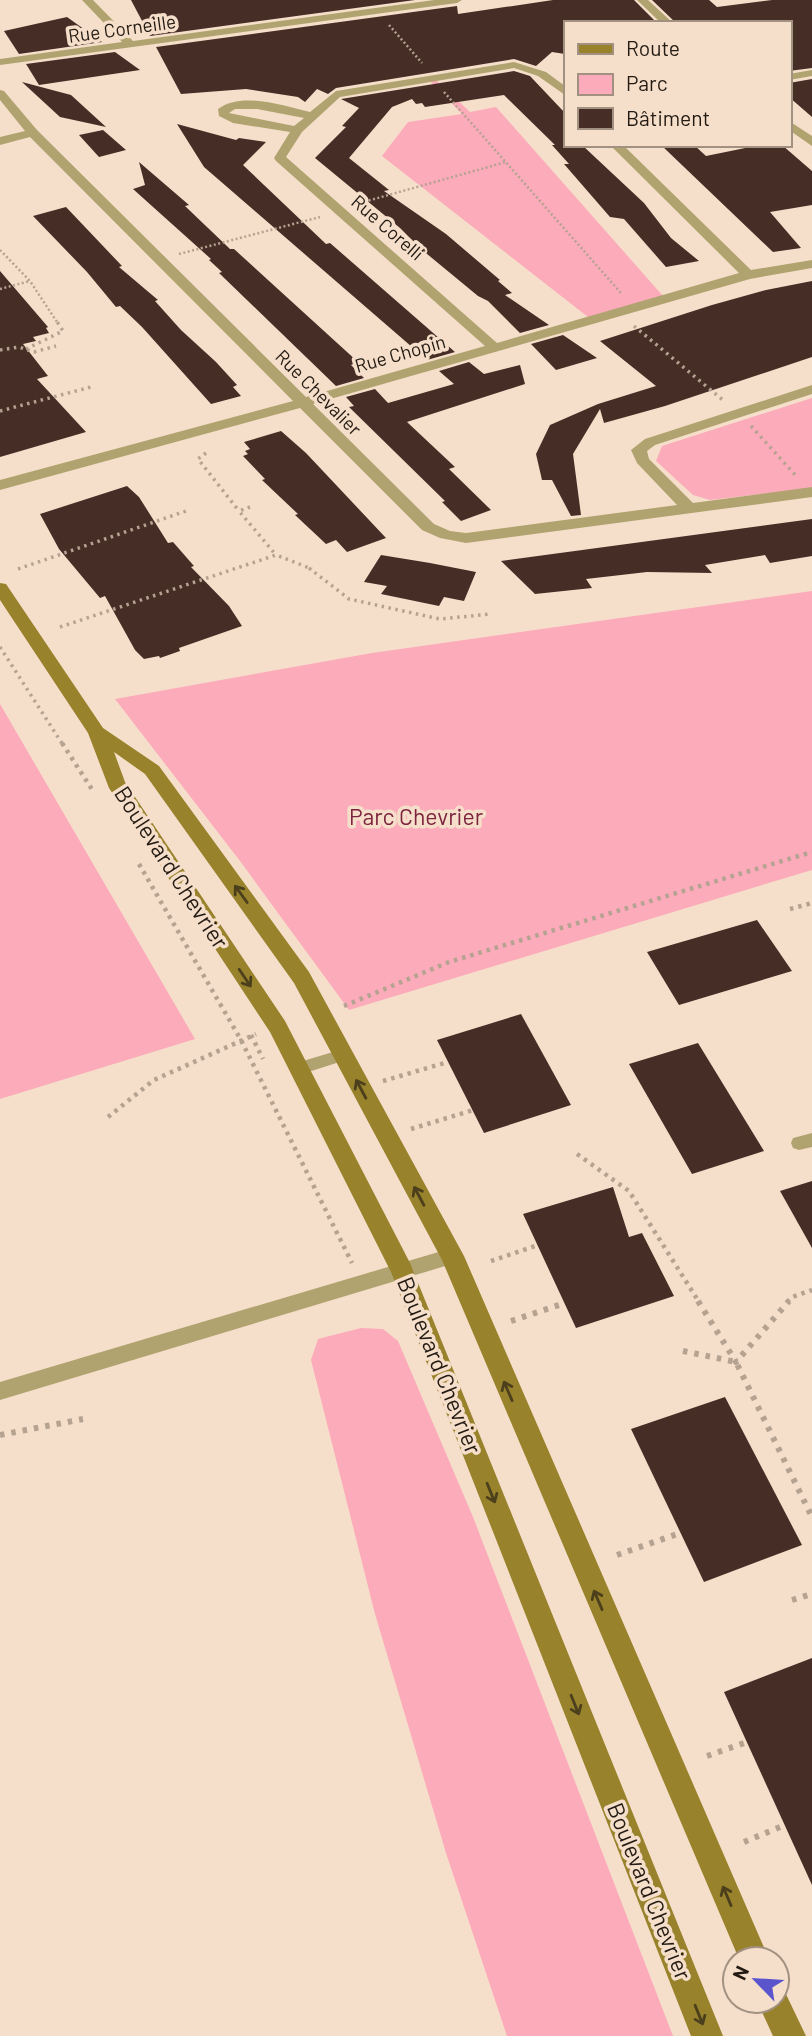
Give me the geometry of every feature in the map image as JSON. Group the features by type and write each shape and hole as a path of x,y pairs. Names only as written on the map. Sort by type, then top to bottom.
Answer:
{"street":[{"path":"87,0 130,44"},
{"name":"Rue Corneille","path":"13,61 457,0"},
{"path":"642,0 666,21"},
{"name":"Rue Chevalier","path":"13,61 1,79 33,133 162,258 300,401 428,527 466,538 812,492"},
{"name":"Rue Corelli","path":"494,347 280,158 297,130 336,94 514,65 535,69 554,80 564,91"},
{"path":"791,77 812,73"},
{"path":"297,130 233,119 223,114 224,109 236,104 248,104 313,116"},
{"path":"791,126 812,142"},
{"path":"0,141 33,133"},
{"path":"618,147 748,275"},
{"name":"Rue Chopin","path":"0,485 208,429 748,275 812,264"},
{"path":"690,509 642,460 639,450 650,442 812,389"},
{"name":"Boulevard Chevrier","path":"0,588 97,732 116,783 278,1027 402,1270 707,2036"},
{"name":"Boulevard Chevrier","path":"97,732 152,771 302,978 452,1256 748,1945"},
{"path":"780,2015 790,2036"}],"lane":[{"path":"299,1069 343,1055"},
{"path":"0,1391 452,1256"}],"path":[{"path":"377,11 435,77 431,79 507,161 622,295 638,306"},
{"path":"162,258 507,161"},
{"path":"0,250 30,281 63,331 26,349"},
{"path":"0,289 30,281"},
{"path":"617,312 739,413 812,492"},
{"path":"0,350 19,347 34,352 56,346"},
{"path":"0,411 91,387"},
{"path":"206,453 198,459 276,555 310,568 349,598 440,619 491,614"},
{"path":"239,511 250,507"},
{"path":"18,569 189,510"},
{"path":"60,627 276,555"},
{"path":"0,647 94,794"},
{"path":"338,1009 449,962 812,852"},
{"path":"138,862 241,1040 362,1283"},
{"path":"790,909 812,903"},
{"path":"251,1035 263,1059"},
{"path":"108,1117 154,1080 241,1040"},
{"path":"383,1082 448,1062"},
{"path":"411,1129 472,1110"},
{"path":"577,1154 629,1191 736,1362 812,1517"},
{"path":"491,1261 538,1245"},
{"path":"736,1362 792,1297 812,1290"},
{"path":"511,1321 565,1303"},
{"path":"682,1351 736,1362"},
{"path":"0,1435 83,1419"},
{"path":"617,1555 680,1533"},
{"path":"792,1600 812,1594"},
{"path":"707,1756 747,1742"},
{"path":"744,1842 785,1825"}],"green space":[{"path":"435,79 470,112 496,107 663,296 588,317 382,156 408,122 462,114 429,80"},
{"path":"812,398 812,488 710,500 693,495 656,461 662,446"},
{"name":"Parc Chevrier","path":"812,591 812,870 349,1010 240,861 115,699 372,653"},
{"path":"0,704 195,1039 0,1099"},
{"path":"361,1328 383,1329 398,1341 473,1517 673,2036 507,2036 446,1853 375,1614 311,1360 318,1339"}],"building":[{"path":"131,0 415,0 150,36"},
{"path":"553,0 634,0 655,21 564,21 564,54 552,52 536,66 514,59 336,88 328,94 317,89 305,102 298,97 246,89 181,94 156,47 457,6 458,14"},
{"path":"652,0 709,0 717,7 772,0 812,0 812,68 791,71 791,21 674,21"},
{"path":"67,17 102,42 19,54 4,31"},
{"path":"115,52 140,70 39,85 26,64"},
{"path":"514,71 530,76 564,112 564,147 584,147 644,203 671,238 699,261 666,267 624,219 610,217 564,164 569,164 552,145 555,145 504,95 425,107 422,103 416,104 412,99 392,107 349,158 389,190 384,191 446,234 500,280 498,281 512,293 505,295 549,325 520,333 488,301 478,296 421,249 400,228 315,158 346,127 342,126 359,108 341,99"},
{"path":"812,79 812,117 791,99 791,83"},
{"path":"22,82 71,95 106,127 60,117"},
{"path":"177,124 236,140 239,138 266,142 243,165 326,244 330,243 455,352 427,360 204,167"},
{"path":"103,130 126,150 99,157 79,135"},
{"path":"663,147 696,147 706,156 750,147 784,147 812,171 812,205 770,212 801,248 773,252"},
{"path":"139,162 189,205 185,206 230,249 234,249 358,362 351,365 364,378 336,386 219,273 222,272 209,260 211,259 133,189 145,185"},
{"path":"66,207 122,266 119,267 158,300 155,301 181,330 216,362 237,385 233,387 241,396 211,404 142,327 120,306 116,307 87,272 33,216"},
{"path":"0,271 48,327 46,328 49,333 33,337 36,341 23,344 48,376 37,379 86,432 0,457"},
{"path":"812,281 812,357 665,406 604,423 600,409 573,454 581,515 571,516 552,480 542,480 536,454 550,425 598,404 656,386 600,341 712,305"},
{"path":"563,335 597,358 556,370 531,344"},
{"path":"469,362 484,374 520,365 525,384 407,422 455,467 449,469 491,510 461,521 442,502 445,501 349,407 354,406 346,397 375,389 388,403 454,384 439,371"},
{"path":"281,431 306,453 386,538 347,552 336,540 326,544 295,515 298,514 262,480 265,479 243,456 248,454 245,451 250,449 244,442"},
{"path":"127,486 139,497 168,543 173,542 194,566 191,567 229,606 242,626 179,648 180,651 160,658 144,659 135,650 105,596 100,598 59,549 40,514"},
{"path":"812,519 812,556 770,563 765,555 705,565 712,573 647,572 586,579 592,588 535,594 501,561"},
{"path":"381,555 476,572 464,601 444,597 439,606 381,594 387,586 364,582"},
{"path":"757,920 792,971 679,1005 647,952"},
{"path":"521,1014 571,1105 484,1133 437,1040"},
{"path":"698,1043 764,1151 692,1174 629,1064"},
{"path":"812,1181 812,1248 780,1191"},
{"path":"613,1187 629,1237 642,1233 674,1296 576,1328 523,1214"},
{"path":"725,1397 802,1545 704,1582 631,1429"},
{"path":"812,1658 812,1885 724,1692"}]}
